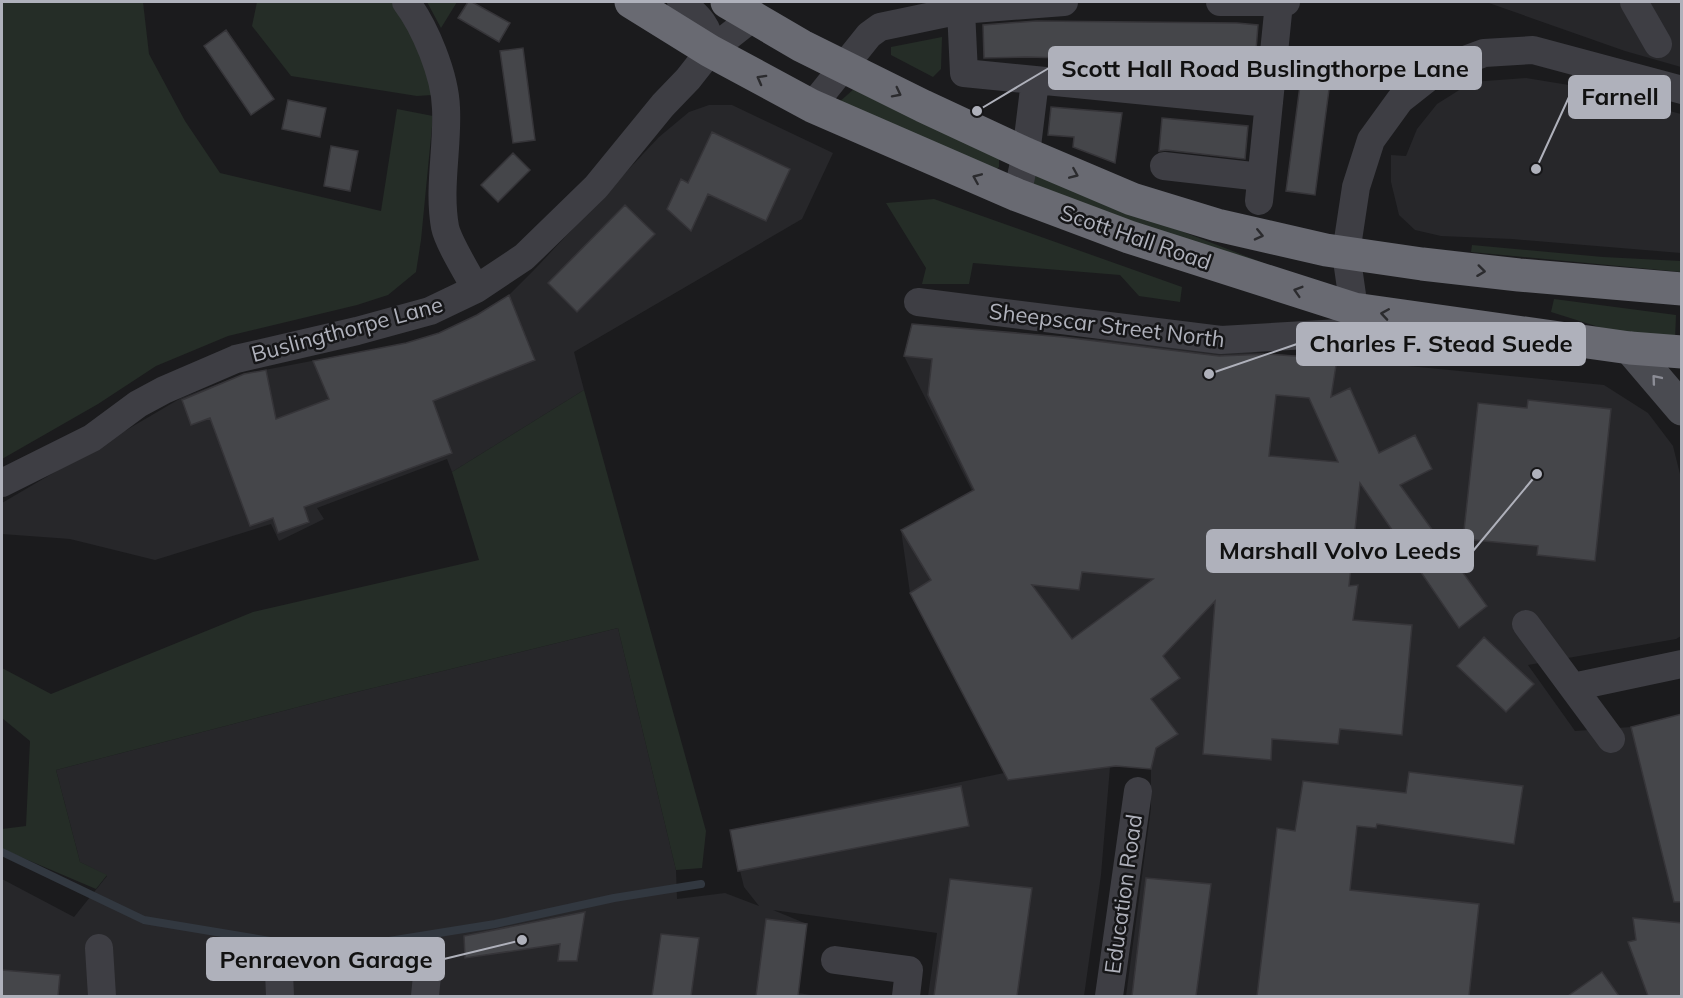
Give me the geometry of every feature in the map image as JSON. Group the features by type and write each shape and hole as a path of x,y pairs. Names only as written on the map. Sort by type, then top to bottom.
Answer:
{"highway":[{"name":"Scott Hall Road","path":"631,2 710,51 812,106 1017,195 1130,237 1354,309 1630,348 1682,352"},
{"name":"Scott Hall Road","path":"739,10 845,67 1026,154 1132,199 1217,225 1346,253 1519,275 1682,289"}],"street":[{"path":"406,2 418,17 438,69 446,105 443,189 446,229 476,289"},
{"path":"681,2 705,25 709,34 710,51"},
{"path":"812,106 869,35 880,27 961,10 1064,2"},
{"path":"1164,166 1260,189 1282,2 1220,2"},
{"path":"1634,2 1658,44"},
{"name":"Buslingthorpe Lane","path":"2,483 93,438 138,404 164,390 236,359 357,331 430,311 476,289 524,257 596,187 663,105 688,79 739,10"},
{"path":"961,10 964,74 1269,103"},
{"path":"1354,309 1346,253 1356,187 1371,140 1400,100 1438,70 1484,53 1533,50 1682,90"},
{"path":"1017,195 1026,154 1035,81"},
{"name":"Sheepscar Street North","path":"918,302 1221,340 1340,333 1354,309"},
{"path":"1630,348 1682,409"},
{"path":"1526,624 1611,738"},
{"path":"1573,687 1682,664"},
{"name":"Education Road","path":"1108,996 1124,874 1138,791"},
{"path":"99,948 102,996"},
{"path":"835,960 907,983"},
{"path":"425,996 428,965"}],"shaded area":[{"path":"2,2 143,2 149,54 185,121 220,173 381,211 397,109 433,116 416,272 388,295 357,305 228,336 156,366 98,404 2,459"},
{"path":"257,2 395,2 418,43 432,95 417,96 291,76 252,26"},
{"path":"427,2 457,2 441,28"},
{"path":"1486,2 1681,2 1681,67 1625,51"},
{"path":"942,37 941,69 933,77 891,55 891,47"},
{"path":"1526,78 1575,86 1681,114 1681,253 1512,239 1441,236 1415,230 1399,215 1391,182 1391,155 1406,156 1417,129 1437,104 1472,82"},
{"path":"855,88 999,158 999,167 995,170 837,104"},
{"path":"709,105 732,105 833,153 802,219 574,352 584,390 452,472 447,459 317,508 324,519 279,541 271,524 155,560 70,539 2,534 2,503 181,398 244,374 406,343 439,333 477,315 509,295 659,137 689,112"},
{"path":"1034,175 1287,272 1043,192 1030,185"},
{"path":"934,199 1182,287 1180,302 1139,296 1120,275 973,263 969,284 922,284 926,268 886,203"},
{"path":"1472,245 1603,257 1681,261 1681,272 1471,252"},
{"path":"1554,299 1676,315 1675,340 1618,333 1551,312"},
{"path":"912,324 1337,359 1604,385 1648,413 1673,446 1681,478 1681,636 1676,639 1528,665 1575,731 1631,727 1681,714 1681,996 1126,996 1151,808 1151,769 1116,766 1110,767 1101,875 1084,996 928,996 937,933 773,910 807,924 798,993 817,996 2,996 2,879 74,917 107,876 80,862 56,770 340,696 618,628 676,870 677,899 725,893 759,906 744,887 730,830 1004,773 910,593 901,530 972,491 904,356"},
{"path":"584,390 706,831 702,868 676,870 618,628 340,696 56,770 80,862 107,875 96,889 2,849 2,829 26,826 30,741 2,718 2,668 51,694 253,612 479,560 452,472"}],"building":[{"path":"468,2 510,23 499,42 458,18"},
{"path":"1036,21 1258,25 1255,63 984,58 983,25"},
{"path":"226,30 274,99 251,115 204,46"},
{"path":"523,48 535,140 513,143 500,51"},
{"path":"1303,63 1332,67 1315,195 1286,191"},
{"path":"288,100 326,108 320,137 282,129"},
{"path":"1051,107 1122,113 1115,163 1073,147 1074,137 1048,135"},
{"path":"1162,118 1248,126 1245,159 1159,151"},
{"path":"712,132 790,169 766,221 708,194 691,231 667,209 681,179 688,183"},
{"path":"331,146 358,151 350,191 324,186"},
{"path":"513,153 530,170 498,202 481,185"},
{"path":"625,205 655,234 577,312 548,283"},
{"path":"509,295 535,360 433,401 452,453 304,507 309,522 278,533 273,518 250,526 210,418 191,425 182,400 244,374 266,370 276,419 329,399 313,361 406,343 439,333 477,315"},
{"path":"912,324 1063,337 1219,356 1268,354 1337,359 1331,397 1350,388 1379,453 1415,435 1432,469 1400,485 1487,606 1459,628 1360,483 1349,586 1358,585 1353,620 1412,625 1402,735 1340,729 1338,744 1272,739 1271,760 1203,754 1215,601 1163,656 1180,678 1151,699 1178,734 1156,748 1151,769 1116,766 1008,780 910,593 931,580 901,530 974,490 928,395 932,359 904,356","holes":["1276,395 1309,398 1338,462 1269,456","1082,572 1153,579 1072,639 1032,585 1079,590"]},
{"path":"1528,400 1611,409 1595,561 1537,555 1538,546 1463,539 1478,403 1527,408"},
{"path":"1484,637 1534,684 1506,712 1457,666"},
{"path":"1682,714 1682,902 1674,902 1631,727"},
{"path":"1409,772 1523,786 1514,844 1377,824 1376,828 1357,826 1350,890 1479,904 1469,996 1257,996 1277,828 1295,831 1303,781 1406,793"},
{"path":"961,786 969,826 738,871 730,830"},
{"path":"1146,878 1211,884 1196,996 1132,996"},
{"path":"950,879 1032,888 1017,996 934,996"},
{"path":"585,912 577,961 558,961 560,944 465,958 464,936"},
{"path":"1633,918 1682,923 1682,996 1648,996 1628,942 1636,940"},
{"path":"766,919 807,924 798,996 756,996"},
{"path":"661,934 699,938 691,996 652,996"},
{"path":"2,970 60,975 58,996 2,996"},
{"path":"1602,972 1619,996 1568,996"}],"waterway":[{"path":"2,852 144,920 288,944 389,941 495,924 614,898 701,884"}],"place":[{"name":"Scott Hall Road Buslingthorpe Lane","path":"977,111"},
{"name":"Farnell","path":"1536,169"},
{"name":"Charles F. Stead Suede","path":"1209,374"},
{"name":"Marshall Volvo Leeds","path":"1537,474"},
{"name":"Penraevon Garage","path":"522,940"}]}
